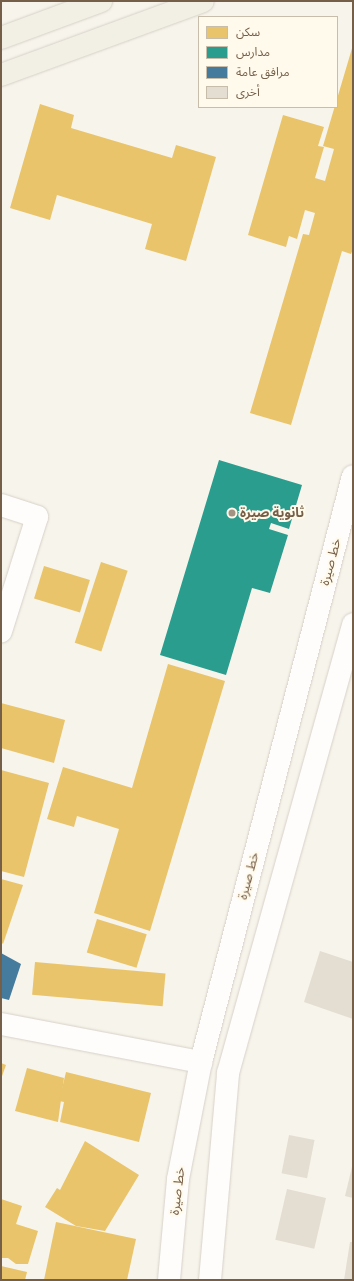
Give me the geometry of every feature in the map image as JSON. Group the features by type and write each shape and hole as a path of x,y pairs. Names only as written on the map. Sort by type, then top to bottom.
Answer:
{"main road":[{"path":"1,38 101,1"},
{"path":"1,75 203,1"}],"street":[{"name":"خط صيرة","path":"169,1280 178,1179 201,1062 353,476"},
{"path":"1,504 37,517 1,631"},
{"path":"210,1280 228,1073 353,624"},
{"path":"1,1024 201,1062 228,1073"}],"building: سكن":[{"path":"353,45 353,249 351,254 342,251 291,425 250,413 303,234 309,235 315,213 305,210 297,239 289,236 286,247 248,235 283,115 324,127 318,146 324,147 315,178 325,181 334,149 323,146 334,108 338,108 338,96"},
{"path":"40,104 74,115 71,128 172,158 176,145 216,157 186,261 145,249 152,224 57,195 50,220 10,208"},
{"path":"101,562 128,571 101,651 75,643"},
{"path":"44,566 90,580 80,613 34,599"},
{"path":"168,664 225,681 150,931 94,913 119,829 77,816 74,827 47,819 63,767 132,788"},
{"path":"1,703 65,720 54,763 1,748"},
{"path":"1,770 49,783 24,877 1,871"},
{"path":"1,879 23,885 3,944 1,942"},
{"path":"97,919 147,934 136,968 87,952"},
{"path":"35,962 166,973 163,1006 32,995"},
{"path":"1,1063 6,1065 1,1079"},
{"path":"27,1068 64,1078 58,1122 15,1111"},
{"path":"66,1072 151,1093 139,1142 60,1122 64,1102 59,1101"},
{"path":"85,1141 139,1175 105,1231 76,1226 45,1207 57,1188 60,1190"},
{"path":"1,1199 22,1206 16,1224 38,1231 28,1264 16,1264 8,1258 1,1258"},
{"path":"56,1222 136,1239 127,1280 44,1280"},
{"path":"1,1266 27,1272 25,1280 1,1280"}],"building: مدارس":[{"path":"219,460 302,485 289,529 271,523 269,529 288,535 270,593 252,588 226,675 160,655"}],"building: مرافق عامة":[{"path":"1,953 21,964 9,1000 1,998"}],"building: أخرى":[{"path":"320,951 353,962 353,1019 304,1002"},
{"path":"289,1135 315,1140 307,1178 282,1173"},
{"path":"353,1167 353,1198 345,1196"},
{"path":"287,1189 326,1198 314,1249 275,1240"},
{"path":"350,1242 353,1242 353,1280 344,1280"}],"place":[{"name":"ثانوية صيرة","path":"232,513"}]}
